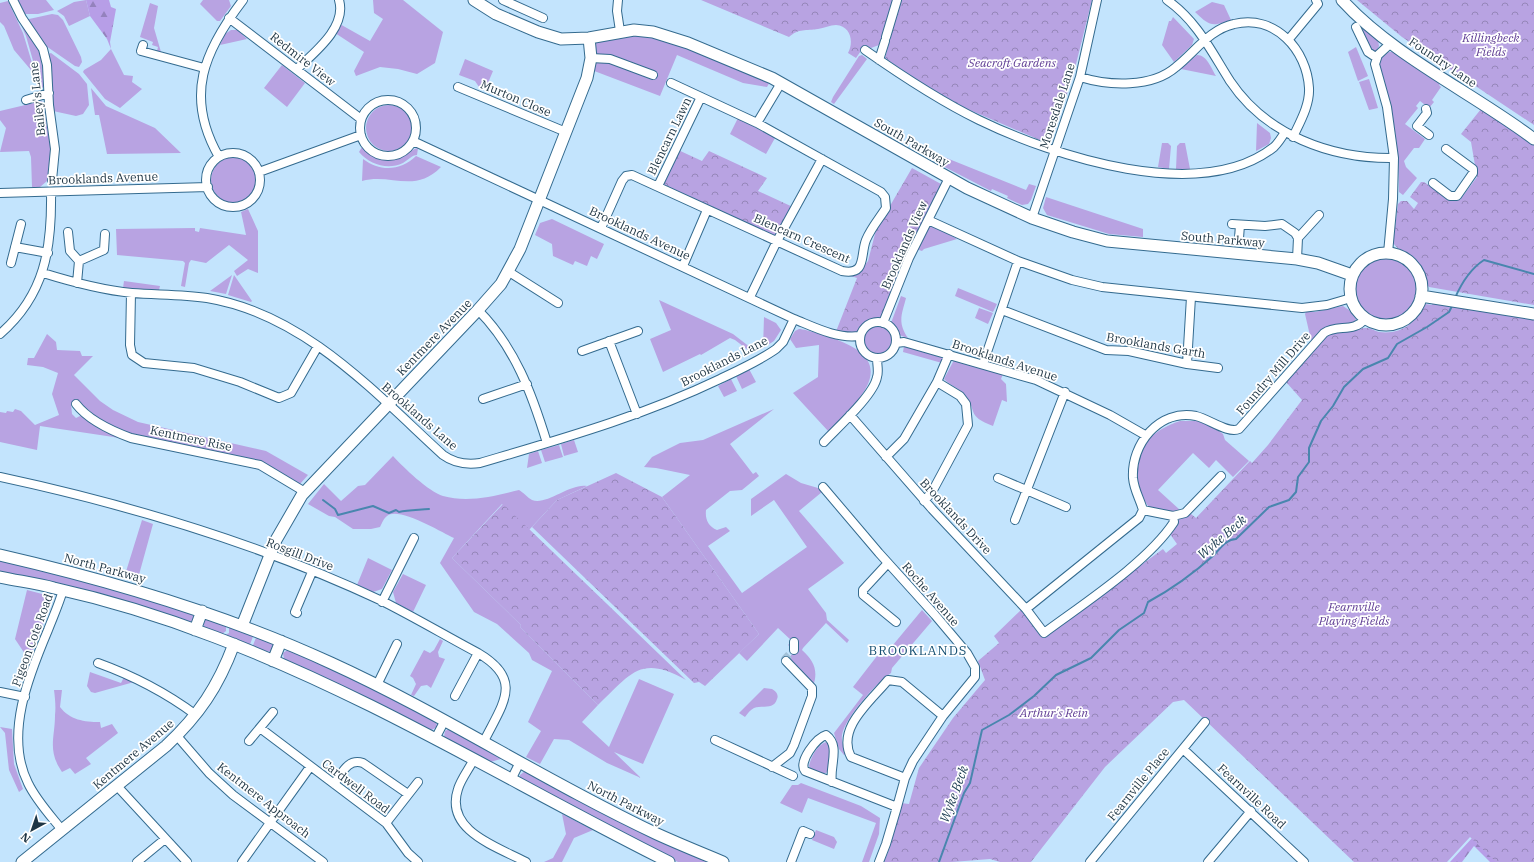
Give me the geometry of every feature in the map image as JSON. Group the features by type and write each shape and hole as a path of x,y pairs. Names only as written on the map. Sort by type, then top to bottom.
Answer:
{"street":[{"name":"Bailey's Lane","path":"13,0 22,18 43,49 47,65 49,105 55,149 52,180"},
{"path":"219,157 208,136 203,113 201,90 204,68 213,46 243,0"},
{"path":"297,69 338,23 340,6 339,0"},
{"name":"South Parkway","path":"474,0 496,14 538,32 561,39 589,38 620,31 646,31 681,40 749,67 781,83 949,178 995,202 1032,218 1072,232 1107,241 1297,259 1318,263 1352,275"},
{"path":"503,0 517,3 543,18"},
{"path":"618,0 617,11 620,31"},
{"path":"879,60 897,0"},
{"name":"Moresdale Lane","path":"1032,218 1080,77 1097,0"},
{"path":"1167,0 1188,17 1205,39 1231,82 1244,98 1262,115 1285,132 1293,137 1329,151 1346,155 1374,158 1394,158"},
{"path":"1289,39 1318,4 1316,0"},
{"name":"Foundry Lane","path":"1342,0 1366,24 1391,43 1534,140"},
{"name":"Redmire View","path":"230,18 361,119"},
{"path":"1080,77 1094,82 1122,84 1154,79 1175,68 1205,39 1224,27 1242,22 1256,23 1272,28 1289,39 1305,67 1309,89 1304,113 1293,137"},
{"path":"1356,27 1368,52 1377,58"},
{"name":"Kentmere Avenue","path":"242,626 270,555 284,526 305,492 478,310 508,272 520,249 587,78 592,58 589,38"},
{"path":"1388,253 1393,199 1394,158 1387,107 1375,68 1377,58 1391,43"},
{"path":"143,45 141,51 204,68"},
{"path":"865,50 912,83 952,106 1007,133 1055,150 1113,166 1168,174 1197,174 1235,167 1275,146 1285,132"},
{"path":"592,58 610,60 653,75"},
{"path":"671,83 757,124 822,159 777,241 750,297"},
{"path":"757,124 781,83"},
{"name":"Murton Close","path":"458,87 566,132"},
{"path":"26,100 49,93"},
{"name":"Blencarn Lawn","path":"658,186 701,97"},
{"path":"392,100 404,105 412,113 416,132 413,141 407,149 398,154 389,156 380,155 368,148 361,135 361,119 369,107 377,102 392,100"},
{"path":"1426,109 1427,112 1417,126 1428,135"},
{"path":"259,172 361,135"},
{"name":"Brooklands Avenue","path":"413,141 813,327 848,338 859,336"},
{"path":"1433,183 1450,196 1457,196 1474,173 1473,169 1446,149"},
{"path":"231,153 241,154 254,162 259,172 260,181 258,191 252,200 243,205 232,207 222,204 213,198 208,187 207,172 212,163 219,157 231,153"},
{"name":"Blencarn Crescent","path":"601,228 622,181 626,176 632,175 842,271 850,272 856,270 863,259 866,240 873,225 886,208 885,197 880,192 822,159"},
{"name":"Brooklands View","path":"883,323 909,258 949,178"},
{"name":"Brooklands Avenue","path":"0,193 208,187"},
{"path":"0,334 25,307 43,273 48,253 51,221 50,192"},
{"path":"683,266 707,210"},
{"path":"1298,238 1319,215"},
{"path":"928,220 1018,261 1072,280 1108,288 1302,308 1327,305 1351,298"},
{"path":"11,263 20,224"},
{"path":"1239,238 1236,224 1265,226 1282,224 1295,233 1298,238 1297,259"},
{"path":"68,232 70,250 79,261 77,283"},
{"path":"79,261 104,250 105,234"},
{"path":"15,247 48,253"},
{"path":"1388,253 1400,256 1410,263 1417,272 1421,284 1421,296 1414,311 1402,322 1391,325 1380,325 1365,319 1354,308 1350,286 1352,275 1358,266 1367,259 1379,254 1388,253"},
{"path":"983,364 1018,261"},
{"path":"508,272 558,303"},
{"name":"Brooklands Lane","path":"43,273 103,289 131,293 207,298 235,304 273,318 318,346 356,376 443,455 460,463 480,463 547,443 636,414 702,388 769,354 782,342 794,318"},
{"path":"131,293 130,345 132,355 144,363 194,368 240,382 280,398 291,392 318,346"},
{"path":"1421,296 1534,314"},
{"path":"1187,364 1191,297"},
{"path":"478,310 504,341 527,384 547,443"},
{"name":"Brooklands Garth","path":"1002,310 1106,350 1129,351 1187,364 1218,368"},
{"name":"Foundry Mill Drive","path":"1145,435 1164,421 1179,416 1194,416 1209,420 1232,431 1239,429 1324,333 1332,329 1357,326 1365,319"},
{"path":"874,322 883,323 888,325 894,332 896,342 892,352 888,356 877,359 872,358 863,352 859,342 859,336 868,324 874,322"},
{"path":"582,351 638,331"},
{"path":"609,342 636,414"},
{"name":"Brooklands Avenue","path":"896,342 904,342 949,354 1036,380 1065,392 1145,435"},
{"path":"886,457 904,439 937,382 949,354"},
{"path":"824,442 850,416 867,395 878,378 877,359"},
{"path":"924,501 932,492 968,425 966,404 960,396 937,382"},
{"path":"483,399 527,384"},
{"path":"1015,520 1065,392"},
{"name":"Kentmere Rise","path":"76,404 80,410 107,428 131,438 260,465 305,492"},
{"name":"Brooklands Drive","path":"850,416 924,501 1026,609 1044,633 1139,560 1165,537 1174,519"},
{"path":"1026,609 1139,518 1143,510 1134,485 1133,464 1137,449 1145,435"},
{"path":"1143,510 1174,519 1185,513 1221,476"},
{"name":"Rosgill Drive","path":"0,477 148,514 270,555 382,602 478,652 492,661 501,670 506,680 506,692 503,704 484,741"},
{"path":"998,478 1066,507"},
{"name":"Roche Avenue","path":"823,487 967,653 975,667 975,677 943,716 913,761 905,778 886,844 879,862"},
{"path":"382,602 414,538"},
{"name":"North Parkway","path":"0,555 120,585 202,611 281,641 377,685 658,834 723,862"},
{"path":"888,563 863,590 863,594 896,622"},
{"path":"297,613 295,612 312,572"},
{"path":"0,577 63,590 195,630 234,644 344,692 435,739 598,827 669,862"},
{"name":"Pigeon Cote Road","path":"62,830 32,790 23,772 19,741 25,697 35,663 63,590"},
{"path":"195,630 202,611"},
{"path":"273,661 281,641"},
{"name":"Kentmere Avenue","path":"22,862 177,736 212,694 224,671 234,644"},
{"path":"377,685 397,644"},
{"path":"453,697 478,652"},
{"path":"772,767 790,753 812,696 812,688 786,661"},
{"path":"98,663 119,670 161,690 196,715"},
{"path":"905,778 851,757 847,750 846,740 850,727 888,680 902,682 943,716"},
{"path":"0,692 25,697"},
{"path":"249,741 273,712"},
{"path":"435,739 445,720"},
{"name":"Fearnville Place","path":"1090,862 1205,722"},
{"name":"Cardwell Road","path":"260,728 386,823 408,853 418,862"},
{"path":"832,782 831,775 834,749 833,743 826,735 820,738 806,756 802,768 805,771 832,782 897,807"},
{"name":"Kentmere Approach","path":"177,736 209,773 233,795 323,862"},
{"path":"715,740 792,776"},
{"name":"Fearnville Road","path":"1183,749 1304,862"},
{"path":"474,760 458,789 456,813 463,826 474,834 526,862"},
{"path":"334,784 348,766 352,762 357,761 363,763 408,794"},
{"path":"511,780 520,762"},
{"path":"242,862 310,767"},
{"path":"386,823 418,781"},
{"path":"117,786 187,862"},
{"path":"1208,862 1251,811"},
{"path":"791,862 803,831 810,834"},
{"path":"137,862 165,838"}],"green space":[{"path":"17,0 46,0 54,10 38,14 25,14"},
{"path":"86,0 90,16 69,26 64,16 57,11 74,2"},
{"path":"86,0 109,0 111,7 116,9 110,42 111,49 107,39 90,16"},
{"path":"203,0 229,0 231,6 220,21 217,21 200,4"},
{"path":"373,0 403,0 443,32 435,63 417,74 398,69 380,67 356,76 354,71 364,52 332,31 338,23 370,41 383,19 374,13"},
{"path":"701,0 893,0 879,45 871,48 865,45 856,58 848,53 851,44 850,35 845,28 841,26 834,25 818,29 799,31 789,37"},
{"name":"Seacroft Gardens","path":"901,0 1092,0 1073,76 1052,138 1048,141 1042,141 965,108 923,84 885,58"},
{"name":"Killingbeck Fields","path":"1357,0 1534,0 1534,125 1402,37"},
{"path":"8,1 23,33 36,76 14,50 4,26 0,22 0,3"},
{"path":"1212,2 1224,5 1231,20 1219,24 1211,24 1195,12"},
{"path":"150,3 158,6 154,28 161,52 157,51 158,47 152,45 153,42 140,37"},
{"path":"12,5 40,53 45,85 41,89 26,36"},
{"path":"52,14 58,15 63,20 81,57 82,62 79,67 75,66 46,46 28,21 29,19"},
{"path":"1173,17 1194,39 1192,45 1174,62 1162,45 1169,21 1171,21"},
{"path":"1360,25 1378,40 1379,46 1376,52 1372,51"},
{"path":"231,30 238,30 247,39 220,45 225,34"},
{"path":"634,30 772,78 767,87 743,83 677,55 660,96 589,69 589,38"},
{"path":"1356,47 1368,76 1358,81 1348,52"},
{"path":"111,49 124,75 133,76 132,82 142,89 120,108 105,99 83,72 101,60"},
{"path":"1389,52 1397,52 1441,82 1439,85 1441,87 1432,100 1434,102 1429,108 1420,101 1416,106 1418,108 1405,124 1425,139 1419,148 1414,148 1404,161 1406,167 1417,178 1403,195 1399,192 1398,153 1395,128 1386,90 1379,69 1382,57"},
{"path":"51,53 79,74 87,84 89,105 83,114 76,116 53,111 52,83 48,54"},
{"path":"862,55 867,59 834,104 831,102 833,97 859,56"},
{"path":"1197,55 1206,60 1216,76 1181,69"},
{"path":"465,59 493,71 485,90 479,87 475,81 459,75"},
{"path":"282,65 305,83 287,107 264,88"},
{"path":"1369,79 1378,108 1369,110 1359,82"},
{"path":"91,88 106,106 155,128 181,153 107,154 99,115 95,115"},
{"path":"42,101 51,148 47,181 40,187 32,187 31,157 29,151 0,152 6,128 0,120 0,111"},
{"path":"385,105 393,105 402,109 408,115 412,128 408,141 402,147 393,151 385,151 376,147 370,141 366,132 366,124 370,115 376,109"},
{"path":"1481,109 1534,145 1534,305 1429,287 1425,282 1421,270 1417,264 1393,243 1398,204 1401,201 1407,201 1414,209 1418,203 1410,197 1421,182 1424,182 1449,200 1460,200 1477,177 1471,142 1461,134"},
{"path":"738,118 775,138 766,154 730,134"},
{"path":"1257,123 1270,133 1271,138 1269,144 1256,151"},
{"path":"1162,143 1168,143 1171,146 1169,169 1158,167"},
{"path":"1180,143 1185,143 1190,169 1176,169 1177,146"},
{"path":"362,147 376,157 387,160 392,160 405,155 418,148 417,155 403,163 385,166 374,163 363,156 359,152"},
{"path":"676,149 702,161 709,151 767,178 758,191 795,208 777,241 658,186"},
{"path":"939,155 1026,190 1029,184 1036,186 1031,200 1028,204 1022,205 1007,198 1008,196 992,189 991,191 935,162"},
{"path":"416,156 441,167 431,175 412,181 373,179 362,181 363,159 376,166 390,168 404,165"},
{"path":"230,157 238,157 247,161 253,167 257,180 253,193 247,199 238,203 230,203 221,199 215,193 211,184 211,176 215,167 221,161"},
{"path":"912,168 941,184 942,191 880,322 868,325 860,334 835,334 857,278 848,275 861,270 868,261 876,230"},
{"path":"1046,197 1143,229 1143,237 1109,234 1047,215 1043,208"},
{"path":"248,209 258,231 258,273 248,269 237,276 234,271 248,260 229,245 206,263 191,260 189,263 185,287 181,286 185,263 183,261 117,255 116,229 195,228 195,231 199,232 200,228 246,235 241,212"},
{"path":"552,219 604,244 597,259 591,256 587,266 575,261 573,265 553,256 552,244 535,235 540,223"},
{"path":"930,227 936,227 957,239 924,249 922,251 916,249 927,229"},
{"path":"1380,259 1392,259 1408,268 1415,278 1417,290 1415,302 1408,312 1392,321 1380,321 1369,316 1360,307 1355,296 1355,284 1360,273 1369,264"},
{"path":"232,275 226,294 210,291"},
{"path":"234,275 252,301 251,302 228,295"},
{"path":"124,281 160,286 159,290 123,288"},
{"path":"958,288 997,304 993,312 955,296"},
{"path":"901,296 906,298 901,323 908,338 899,335 891,323"},
{"path":"659,300 733,334 755,351 752,353 730,338 701,355 700,354 663,372 650,339 671,330"},
{"name":"Fearnville Playing Fields","path":"1433,301 1534,318 1534,862 1496,862 1470,837 1447,862 1354,862 1184,700 1173,702 1105,767 1031,862 1000,862 990,859 952,862 884,862 889,850 901,803 909,804 919,768 953,718 985,680 978,661 999,643 994,636 1022,609 1043,637 1163,549 1166,553 1177,544 1170,534 1179,519 1191,514 1196,518 1250,461 1252,463 1268,445 1302,400 1286,382 1325,336 1364,328 1370,328 1379,332 1394,332 1407,326 1417,317 1425,304 1432,305"},
{"path":"1343,306 1349,310 1356,319 1355,322 1311,340 1305,314 1306,312 1315,312"},
{"path":"979,308 993,313 988,324 975,318"},
{"path":"764,317 776,323 781,330 774,341 763,348"},
{"path":"878,326 888,330 892,340 888,350 878,354 868,350 864,340 868,330"},
{"path":"799,329 840,341 858,351 868,361 871,372 868,384 861,396 829,432 793,393 818,377 819,345 796,348 790,339 795,331"},
{"path":"47,334 56,342 57,350 80,351 82,356 93,356 74,375 100,401 113,410 138,422 266,451 308,475 300,484 261,462 125,432 101,421 76,399 71,404 72,414 76,418 80,416 85,417 120,438 40,426 37,450 0,442 0,412 13,412 15,409 21,411 35,425 59,415 52,394 58,373 43,367 27,365 28,358 34,358"},
{"path":"904,346 943,358 942,363 903,352"},
{"path":"954,360 1003,374 1001,379 1006,384 1007,402 1002,400 993,426 975,416 971,405 964,394 944,379"},
{"path":"749,369 756,382 742,389 736,376"},
{"path":"731,379 737,391 724,397 718,386"},
{"path":"774,409 730,444 753,474 756,472 759,476 742,490 730,491 706,510 706,516 711,526 717,530 726,527 730,531 708,546 742,593 807,547 774,500 751,516 751,499 786,474 801,483 818,488 822,492 799,511 844,563 808,589 826,613 827,620 849,640 847,643 826,623 803,648 802,650 814,666 815,680 813,686 785,662 795,651 788,645 792,641 778,628 747,661 739,653 759,634 662,497 690,475 644,467 652,457 680,443 703,440"},
{"path":"1180,421 1197,421 1213,427 1223,434 1225,440 1249,461 1233,477 1216,460 1209,468 1193,453 1158,490 1180,510 1172,513 1148,506 1141,492 1137,479 1136,466 1139,454 1154,434"},
{"path":"574,440 578,452 564,456 561,444"},
{"path":"559,445 563,457 545,462 541,450"},
{"path":"538,451 542,463 527,468 529,454"},
{"path":"393,456 431,490 437,494 452,498 481,498 519,490 532,500 538,501 573,488 587,486 557,500 529,530 502,504 452,558 521,625 520,627 598,705 582,722 609,747 639,679 674,694 643,764 614,752 641,778 607,763 569,740 554,739 540,764 526,757 541,731 528,722 552,671 532,660 529,653 497,624 474,612 440,563 454,538 420,521 400,514 387,516 380,527 371,529 353,529 335,517 329,516 308,504 324,484 341,501 358,486 365,485"},
{"path":"616,473 662,497 759,634 705,686 699,682 694,683 532,527 557,500"},
{"path":"503,504 686,680 670,672 647,668 637,671 628,677 598,705 520,627 521,625 452,558"},
{"path":"142,520 153,524 137,582 124,578"},
{"path":"368,558 392,570 382,589 373,592 357,585"},
{"path":"0,559 112,587 193,614 193,619 191,622 0,572"},
{"path":"403,574 426,585 413,612 396,603 393,592"},
{"path":"27,590 46,595 51,603 29,660 15,639"},
{"path":"922,610 932,621 892,668 891,673 862,701 849,720 842,735 842,743 846,754 844,755 839,749 834,733 863,695 853,687 877,656 883,657"},
{"path":"205,618 226,625 226,631 222,634 203,628"},
{"path":"229,626 254,634 249,647 225,635 229,633"},
{"path":"257,635 274,644 271,652 252,648"},
{"path":"440,639 443,641 438,652 439,657 445,659 431,688 427,685 421,686 414,696 411,695 416,684 410,676 424,650 430,653 434,650"},
{"path":"289,649 314,659 436,721 437,727 430,731 284,659 283,653"},
{"path":"90,672 121,683 124,677 134,682 95,693 91,692 87,686"},
{"path":"764,688 772,689 776,692 778,698 773,705 754,708 745,717 739,713"},
{"path":"54,690 62,690 60,707 68,715 83,721 100,722 101,728 112,724 118,733 86,758 91,764 75,774 70,768 62,772 57,764 53,750 55,723"},
{"path":"0,727 12,729 14,764 23,789 19,792 9,770 5,733"},
{"path":"449,729 504,758 487,763 444,737 445,731"},
{"path":"826,742 830,746 829,771 822,775 811,770 809,766 815,752"},
{"path":"525,771 711,862 678,862 650,849 520,779 520,775"},
{"path":"801,783 861,806 880,818 879,834 869,862 862,862 876,823 808,798 802,813 780,803 792,785 798,785"},
{"path":"562,814 593,830 574,838 562,862 544,862 553,858 566,834"},
{"path":"816,830 834,837 837,842 834,849 812,840"},
{"path":"1473,837 1500,862 1490,862 1474,846 1462,862 1450,862"}],"waterway":[{"name":"Wyke Beck","path":"1455,298 1467,276 1484,260 1534,274"},
{"name":"Wyke Beck","path":"939,862 964,793 970,783 982,730 1009,715 1034,696 1056,675 1091,658 1119,630 1144,613 1148,602 1166,592 1191,574 1214,555 1226,542 1236,539 1269,507 1289,500 1296,492 1298,477 1309,462 1309,448 1321,421 1333,406 1344,387 1363,369 1388,358 1397,344 1427,327 1449,312 1452,306"},
{"path":"323,500 335,509 338,515 373,506 389,513 396,510 399,512 429,509"}],"tunnel":[{"path":"786,661 785,659 794,650"}],"district":[{"name":"BROOKLANDS","path":"918,650"}],"park label":[{"name":"Arthur's Rein","path":"1054,712"}]}
